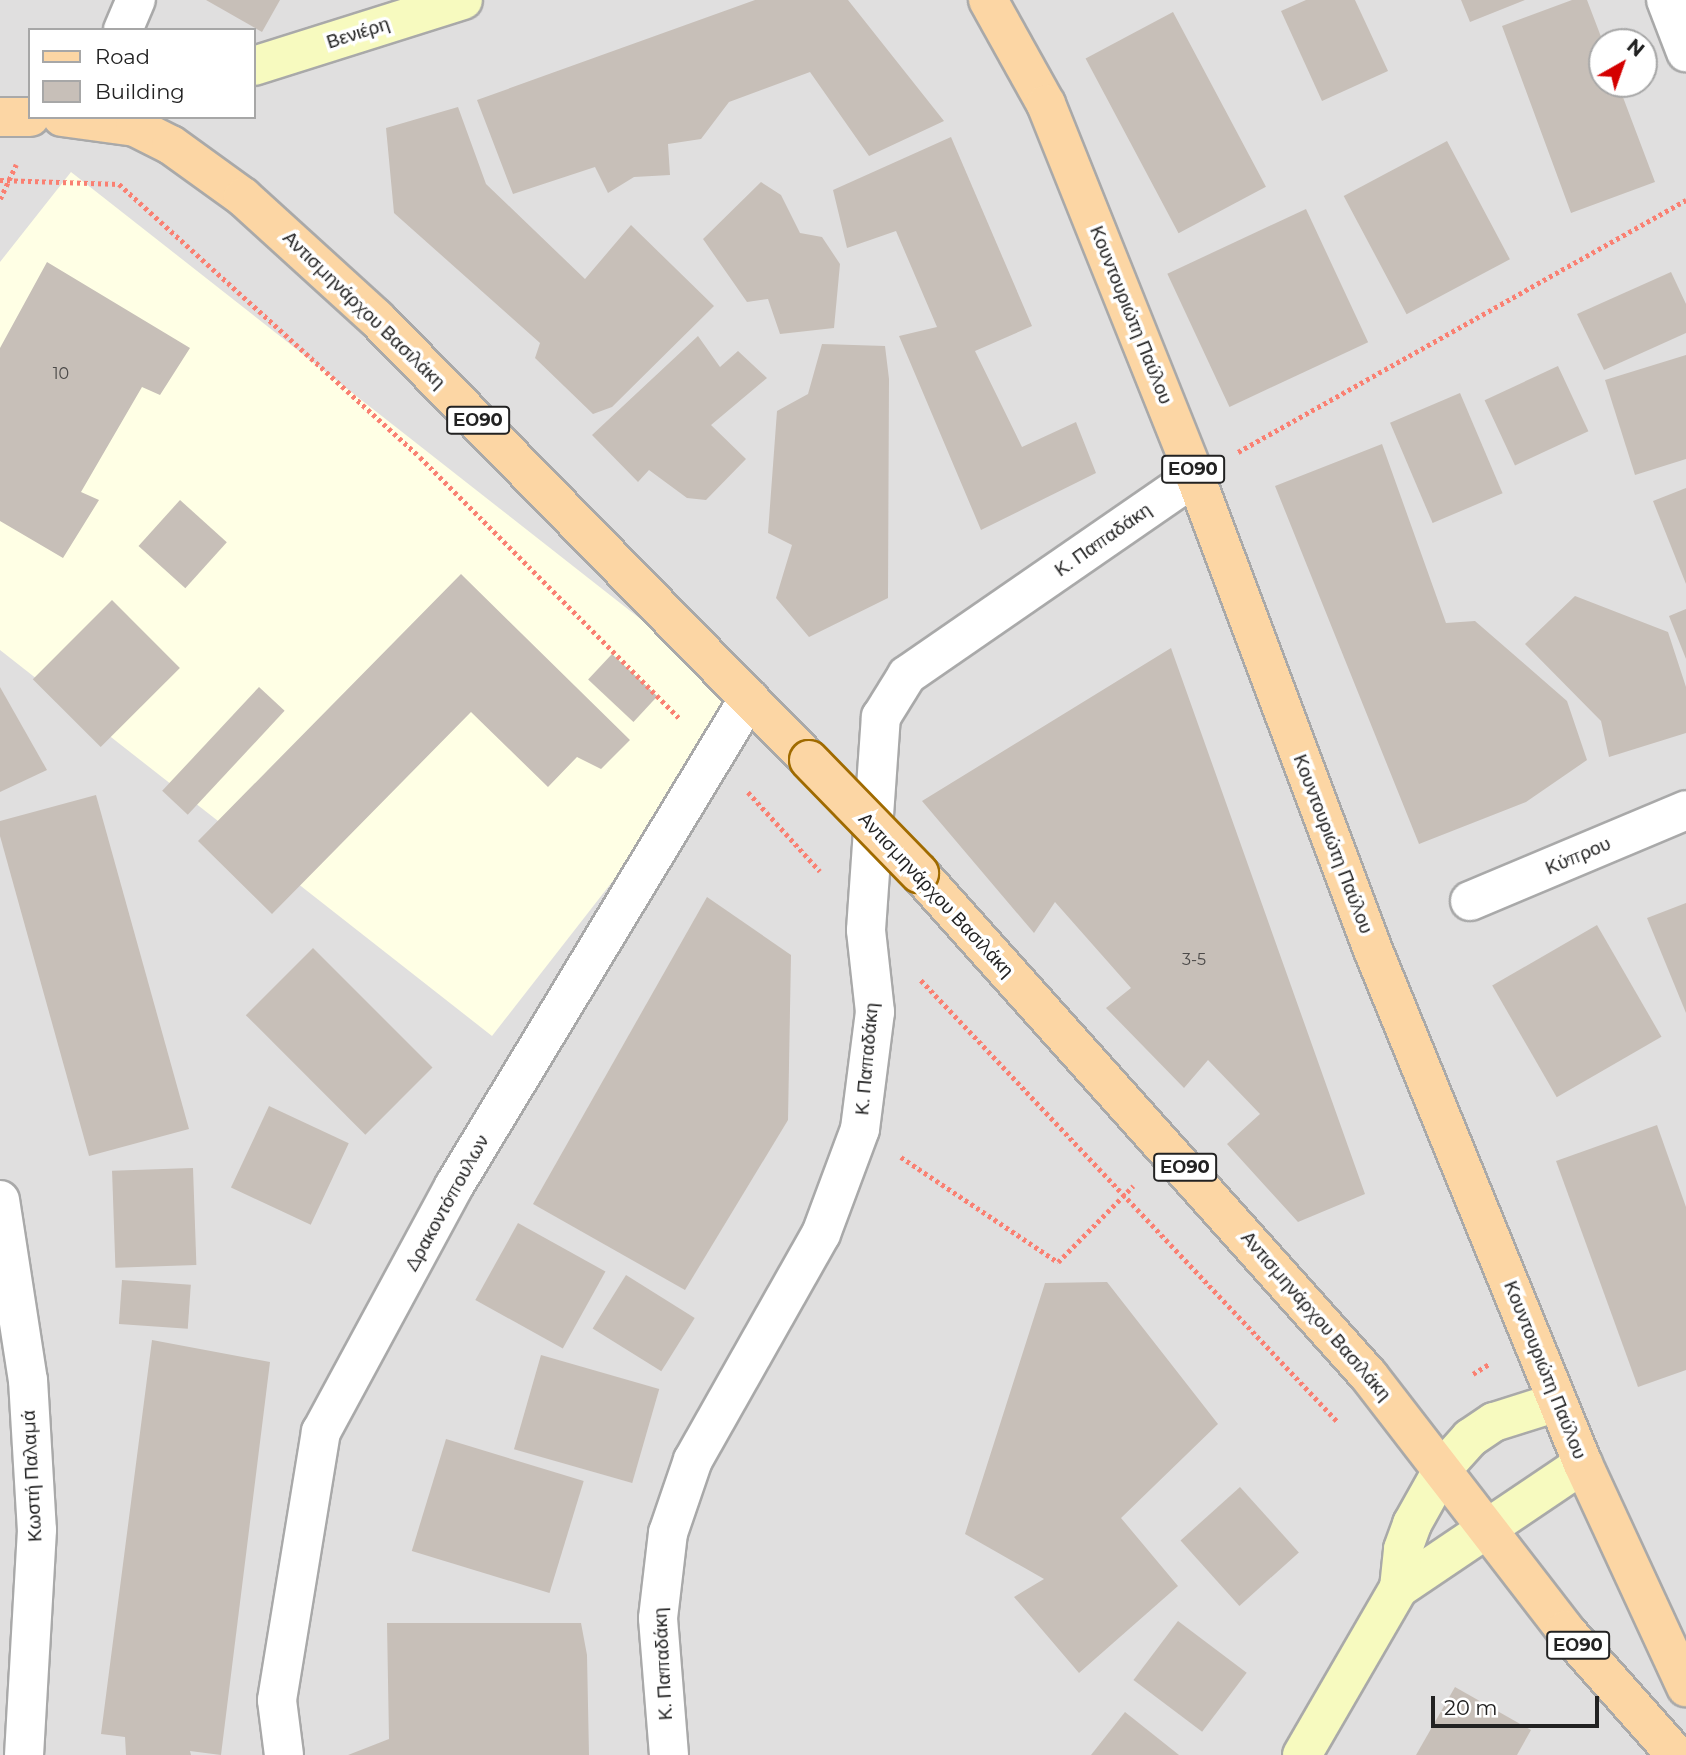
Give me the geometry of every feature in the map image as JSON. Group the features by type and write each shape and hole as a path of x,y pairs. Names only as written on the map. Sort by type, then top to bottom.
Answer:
{"main road":[{"name":"Βενιέρη","path":"256,65 463,0"},
{"name":"Κουντουριώτη Παύλου","path":"988,0 1046,104 1195,476 1373,950 1583,1464 1686,1687"},
{"path":"0,117 28,117"},
{"name":"Αντισμηνάρχου Βασιλάκη","path":"116,119 171,145 243,197 287,236 471,413 919,873 1170,1149 1444,1467 1565,1630 1676,1755"},
{"path":"1302,1755 1399,1588 1403,1549 1412,1524 1444,1467 1470,1438 1494,1422 1557,1402"},
{"path":"1399,1588 1583,1464"}],"street":[{"path":"124,28 136,0"},
{"path":"1666,0 1686,52"},
{"name":"Κ. Παπαδάκη","path":"669,1755 658,1618 668,1533 693,1460 821,1234 860,1129 875,1012 866,930 881,717 907,675 1195,476"},
{"name":"Δρακοντόπουλων","path":"284,1755 277,1700 321,1432 454,1186 749,698"},
{"name":"Κύπρου","path":"1470,901 1686,810"},
{"name":"Κωστή Παλαμά","path":"0,1200 28,1381 37,1530 24,1755"}],"path":[{"path":"0,180 119,184 420,457 690,729"},
{"path":"1195,476 1686,200"},
{"path":"746,790 830,881"},
{"path":"914,972 1340,1423"},
{"path":"860,1129 1058,1262 1170,1149"},
{"path":"1466,1378 1502,1357"}],"shaded area":[{"path":"0,0 1686,0 1686,1755 0,1755"},
{"path":"71,172 750,705 492,1036 0,650 0,262"}],"building":[{"path":"206,0 280,0 262,32"},
{"path":"755,0 848,0 944,121 869,156 810,72 729,102 701,139 668,144 670,175 634,177 608,193 595,167 513,194 477,100"},
{"path":"1306,0 1355,0 1388,71 1322,101 1281,11"},
{"path":"1461,0 1525,0 1470,22"},
{"path":"1572,0 1587,0 1598,28 1588,28 1588,98 1623,98 1655,182 1571,213 1502,26"},
{"path":"1173,12 1266,187 1179,233 1086,58"},
{"path":"458,107 486,184 585,279 631,225 714,306 612,407 593,414 535,358 540,343 394,213 386,128"},
{"path":"951,137 1032,326 975,351 1022,447 1076,422 1096,473 981,530 899,336 937,327 896,231 847,248 833,190"},
{"path":"1447,141 1510,259 1407,314 1344,196"},
{"path":"761,182 781,195 800,233 822,237 840,264 834,328 780,334 768,299 747,302 703,239"},
{"path":"1306,209 1368,342 1229,407 1167,274"},
{"path":"47,262 190,348 160,395 142,387 81,492 99,500 63,558 0,521 0,348"},
{"path":"1671,272 1686,304 1686,333 1604,370 1577,314"},
{"path":"698,336 720,367 738,351 767,378 711,425 746,459 706,500 687,498 649,470 638,482 592,435"},
{"path":"822,344 885,346 889,379 888,598 809,637 776,598 792,545 768,533 777,411 808,394"},
{"path":"1686,355 1686,459 1635,475 1605,380"},
{"path":"1558,366 1588,431 1515,465 1485,400"},
{"path":"1460,393 1503,493 1433,523 1390,423"},
{"path":"1382,444 1446,623 1475,621 1567,701 1587,760 1526,802 1419,844 1275,486"},
{"path":"1686,488 1686,584 1653,501"},
{"path":"180,500 227,542 185,588 139,546"},
{"path":"461,574 630,740 601,769 577,757 548,787 471,712 272,914 198,841"},
{"path":"1575,596 1668,632 1686,687 1686,733 1609,757 1601,721 1525,644"},
{"path":"112,600 180,668 101,747 33,679"},
{"path":"1686,609 1686,659 1669,616"},
{"path":"1171,648 1365,1194 1298,1222 1227,1144 1260,1114 1208,1060 1184,1088 1106,1008 1131,988 1055,902 1034,933 922,801"},
{"path":"612,654 657,696 633,722 588,680"},
{"path":"0,687 47,770 0,792"},
{"path":"259,687 285,711 188,815 162,791"},
{"path":"96,795 189,1129 89,1156 0,836 0,821"},
{"path":"707,897 791,955 788,1120 685,1290 533,1204"},
{"path":"1686,903 1686,1013 1647,918"},
{"path":"1597,925 1662,1037 1557,1097 1492,985"},
{"path":"313,948 433,1068 365,1135 246,1015"},
{"path":"269,1106 349,1143 311,1225 231,1188"},
{"path":"1657,1125 1686,1207 1686,1370 1638,1387 1556,1161"},
{"path":"193,1168 196,1265 115,1268 112,1171"},
{"path":"518,1223 605,1271 563,1348 475,1300"},
{"path":"626,1275 695,1318 661,1371 593,1328"},
{"path":"122,1280 191,1285 188,1329 119,1324"},
{"path":"1107,1282 1218,1424 1121,1518 1178,1586 1079,1673 1014,1597 1044,1579 965,1534 1045,1283"},
{"path":"152,1340 270,1362 221,1755 190,1751 191,1755 126,1755 125,1737 101,1734"},
{"path":"541,1355 659,1389 632,1483 514,1449"},
{"path":"446,1439 584,1481 550,1593 412,1551"},
{"path":"1240,1487 1299,1552 1239,1606 1181,1541"},
{"path":"1178,1621 1247,1673 1202,1732 1133,1680"},
{"path":"387,1623 581,1623 587,1655 589,1755 348,1755 389,1739"},
{"path":"1455,1687 1531,1730 1517,1755 1416,1755"},
{"path":"1125,1712 1179,1755 1091,1755"}]}
